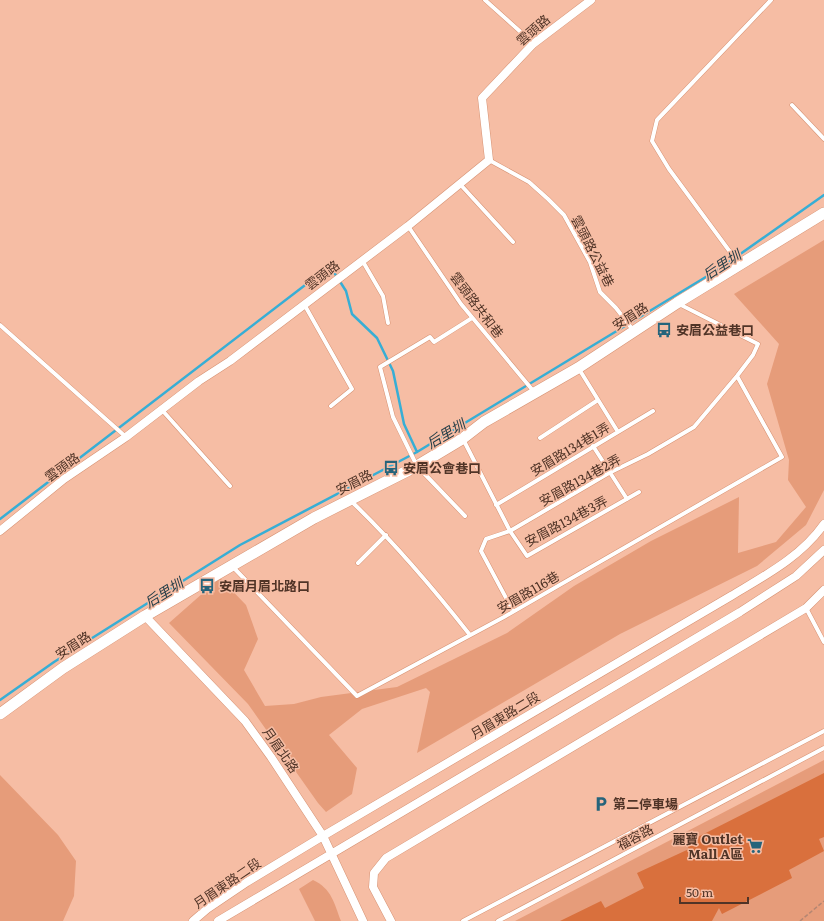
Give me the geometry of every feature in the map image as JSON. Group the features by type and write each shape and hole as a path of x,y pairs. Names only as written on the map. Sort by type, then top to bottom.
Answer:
{"street":[{"name":"雲頭路","path":"0,531 64,479 126,437 199,382 230,361 408,226 489,160 482,98 533,44 591,0"},
{"name":"安眉路","path":"0,714 63,668 145,616 314,518 418,466 462,439 484,422 578,368 677,303 824,213"},
{"name":"月眉東路二段","path":"193,921 207,909 247,882 731,596 787,561 815,537 824,524"},
{"name":"月眉東路二段","path":"218,921 255,898 332,855 740,612 796,576 824,550"},
{"path":"391,921 373,887 374,873 386,858 806,608 824,590"},
{"name":"月眉北路","path":"145,616 245,721 300,798 323,836 363,921"}],"lane":[{"path":"485,0 533,44"},
{"path":"739,265 669,170 652,141 657,120 771,0"},
{"path":"792,105 824,139"},
{"name":"雲頭路公益巷","path":"489,160 529,182 564,216 590,262 600,292 616,308 633,331"},
{"path":"459,183 512,242"},
{"name":"雲頭路共和巷","path":"408,226 461,304 535,393"},
{"path":"362,260 383,296 388,323"},
{"name":"安眉路134巷2弄","path":"514,611 481,551 486,539 510,531 609,473 648,454 694,427 753,355 758,344 677,303"},
{"path":"304,304 352,389 331,406"},
{"path":"464,516 418,466 393,417 380,367 430,337 434,342 472,318"},
{"path":"0,325 126,437"},
{"path":"578,368 618,432"},
{"name":"安眉路116巷","path":"232,566 357,696 514,611 782,457 737,376"},
{"path":"540,438 598,400"},
{"path":"162,410 230,486"},
{"name":"安眉路134巷1弄","path":"496,505 653,411"},
{"path":"462,439 510,531"},
{"path":"593,446 627,499"},
{"name":"安眉路134巷3弄","path":"510,531 527,556 639,492"},
{"path":"349,500 386,535 428,583 470,635"},
{"path":"358,563 386,535"},
{"path":"806,608 824,642"},
{"path":"464,921 824,731"},
{"name":"福容路","path":"498,921 824,748"}],"path":[{"path":"800,921 824,902"}],"shaded area":[{"path":"824,240 824,490 806,525 757,566 620,634 417,753 430,692 426,688 362,709 329,735 357,768 352,794 326,812 318,803 248,704 169,623 220,578 246,605 258,639 244,670 265,706 294,704 321,697 397,687 507,633 574,586 651,541 739,497 738,553 776,542 806,507 788,480 789,460 767,384 779,344 734,294"},
{"path":"824,760 824,921 515,921"},
{"path":"0,775 58,835 76,861 74,896 63,921 0,921"},
{"path":"313,880 324,888 332,897 341,921 315,921 299,889"}],"building":[{"name":"麗寶 Outlet Mall A區","path":"824,773 824,837 819,839 824,851 789,870 792,878 722,914 719,908 712,921 560,921 601,901 605,908 644,888 637,873 689,849 686,843"}],"waterway":[{"name":"后里圳","path":"0,700 54,662 240,545 417,452 719,269 824,195"},
{"path":"0,519 330,266 346,291 352,314 377,338 393,371 404,424 417,452"}],"place":[{"name":"安眉公益巷口","path":"664,330"},
{"name":"安眉公會巷口","path":"391,468"},
{"name":"安眉月眉北路口","path":"207,586"},
{"name":"第二停車場","path":"601,804"},
{"name":"麗寶 Outlet Mall A區","path":"755,846"}]}
